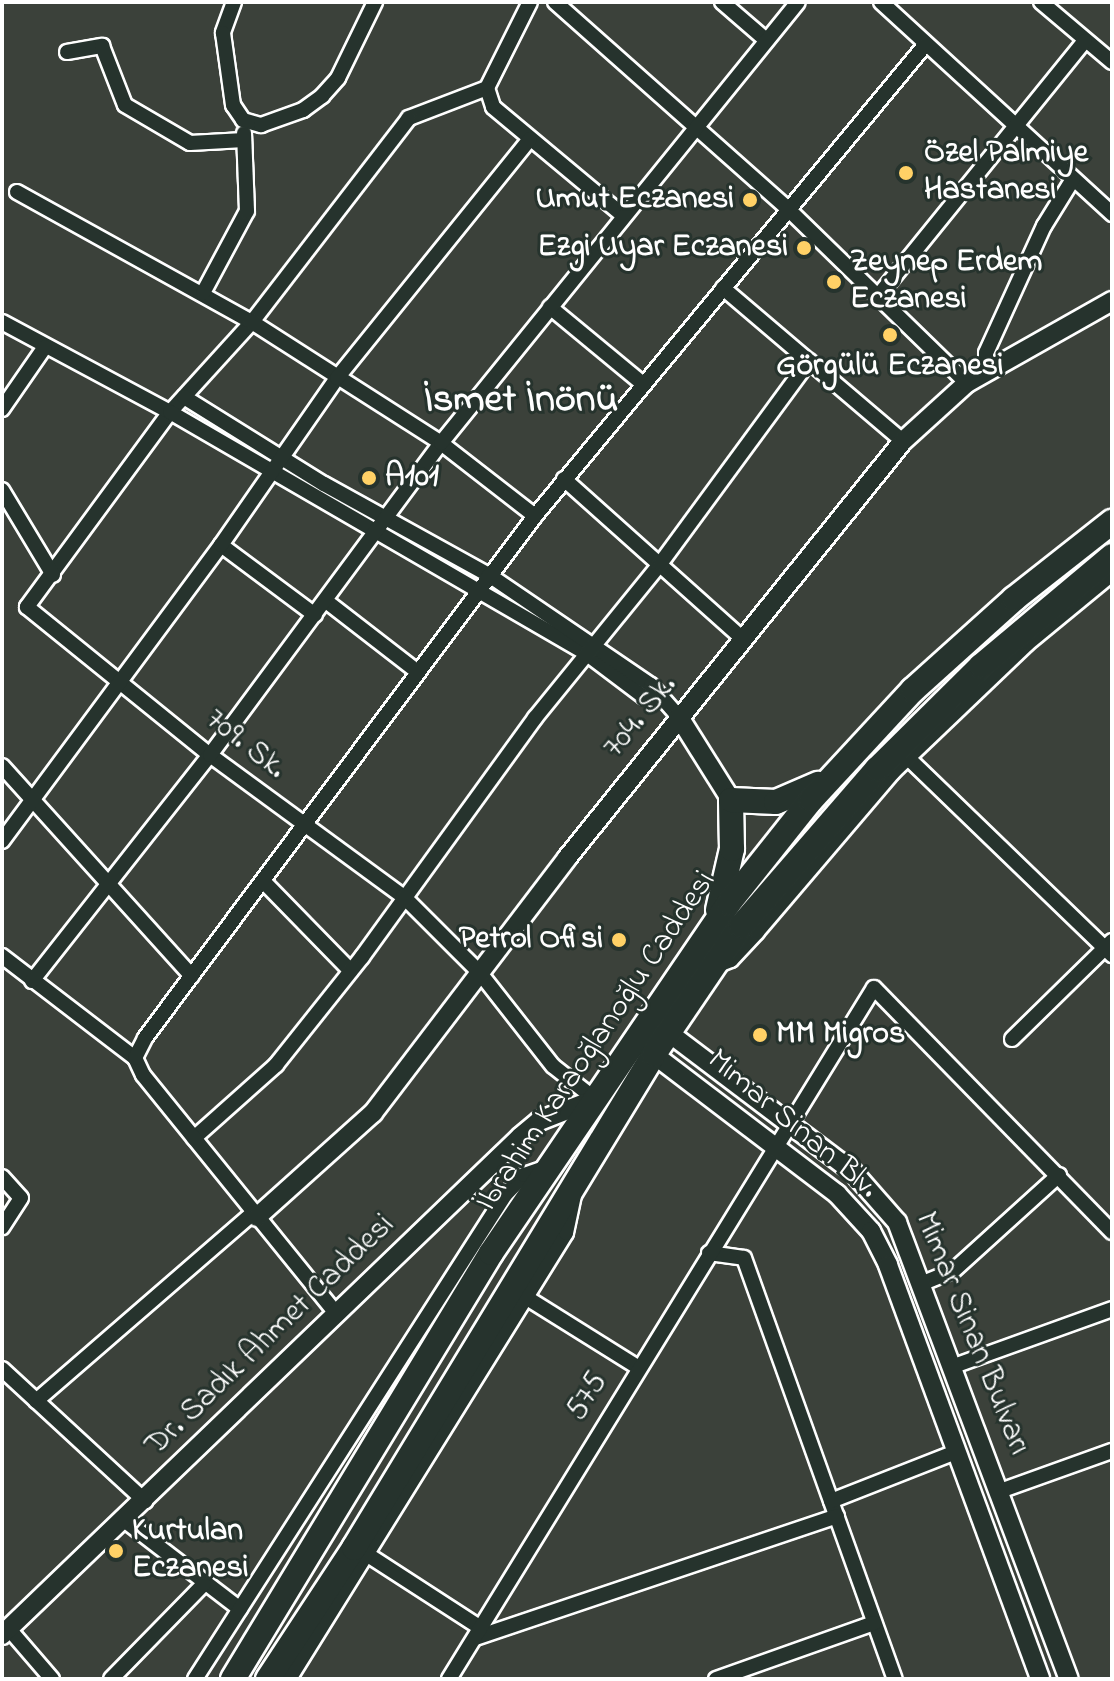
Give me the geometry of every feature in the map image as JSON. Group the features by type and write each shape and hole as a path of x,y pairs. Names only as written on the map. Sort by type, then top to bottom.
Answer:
{"highway":[{"name":"İbrahim Karaoğlanoğlu Caddesi","path":"268,1679 574,1187 644,1048 716,920 831,778 971,637 1112,522"},
{"name":"İbrahim Karaoğlanoğlu Caddesi","path":"659,1025 710,967 772,888 877,769 981,666 1112,556"},
{"path":"716,920 732,849 731,800 776,802 831,778"},
{"name":"İbrahim Karaoğlanoğlu Caddesi","path":"233,1679 481,1269 595,1099 644,1048"}],"street":[{"path":"243,120 261,125 303,110 322,96 338,78 375,2"},
{"path":"530,2 487,88 504,121 624,216"},
{"path":"555,2 789,210 967,383"},
{"path":"722,2 766,40"},
{"path":"32,981 104,884 210,755 326,601 383,517 624,216 698,130 798,2"},
{"path":"881,2 1112,214"},
{"path":"1041,2 1112,62"},
{"path":"203,293 247,211 243,120 233,105 223,33 230,6"},
{"path":"879,295 1085,41"},
{"path":"135,1058 192,976 535,516 926,44"},
{"path":"67,52 102,46 125,105 190,143 244,140"},
{"name":"709. Sk.","path":"487,88 409,118 252,322 170,412 27,607 210,755 403,896 480,973 553,1066 595,1099"},
{"path":"2,841 221,545 267,473 337,378 530,139"},
{"path":"986,373 986,353 1050,213 1073,179"},
{"path":"17,192 252,322 441,443 535,516"},
{"path":"723,288 903,441"},
{"name":"704. Sk.","path":"255,1215 373,1113 679,717 903,441 967,383 1112,301"},
{"path":"550,307 643,384"},
{"path":"2,322 170,412 371,533 651,685 660,700 679,717 731,800"},
{"path":"2,409 45,347"},
{"path":"194,1138 276,1065 351,971 403,896 590,650 660,564 809,361"},
{"path":"184,397 383,517 489,575 590,650"},
{"path":"564,479 744,640"},
{"path":"2,490 53,575"},
{"path":"221,545 315,615"},
{"path":"710,967 740,951 908,758 1027,644 1112,574"},
{"path":"326,601 418,672"},
{"path":"908,758 1110,948 1012,1039"},
{"path":"2,766 104,884 192,976"},
{"path":"264,882 351,971"},
{"path":"2,956 135,1058 194,1138 335,1312"},
{"name":"575","path":"449,1679 775,1144 874,988 1059,1175"},
{"name":"Mimar Sinan Bulvarı","path":"659,1025 790,1121 879,1196 904,1233 1069,1679"},
{"name":"Mimar Sinan Blv.","path":"644,1048 775,1144 852,1207 871,1231 888,1265 1040,1679"},
{"name":"Dr. Sadık Ahmet Caddesi","path":"6,1632 145,1501 335,1312 539,1121 595,1099"},
{"path":"195,1679 505,1195 524,1175 550,1166"},
{"path":"923,1283 953,1271 1059,1175 1112,1232"},
{"path":"2,1177 21,1198 2,1227"},
{"path":"289,1679 566,1233 574,1187"},
{"path":"36,1401 255,1215"},
{"path":"709,1253 744,1258 895,1679"},
{"path":"527,1298 639,1368"},
{"path":"954,1366 1111,1314"},
{"path":"2,1369 145,1501"},
{"path":"1000,1491 1112,1451"},
{"path":"831,1501 956,1452"},
{"path":"368,1555 478,1633 837,1516"},
{"path":"124,1520 240,1609"},
{"path":"111,1679 204,1584"},
{"path":"716,1679 874,1623"},
{"path":"6,1632 52,1679"}],"place":[{"name":"Özel Palmiye Hastanesi","path":"906,173"},
{"name":"Umut Eczanesi","path":"750,200"},
{"name":"Ezgi Uyar Eczanesi","path":"804,248"},
{"name":"Zeynep Erdem Eczanesi","path":"834,282"},
{"name":"Görgülü Eczanesi","path":"890,335"},
{"name":"A101","path":"369,478"},
{"name":"Petrol Ofisi","path":"619,940"},
{"name":"MM Migros","path":"760,1035"},
{"name":"Kurtulan Eczanesi","path":"116,1551"}],"district":[{"name":"İsmet İnönü","path":"521,401"}]}
